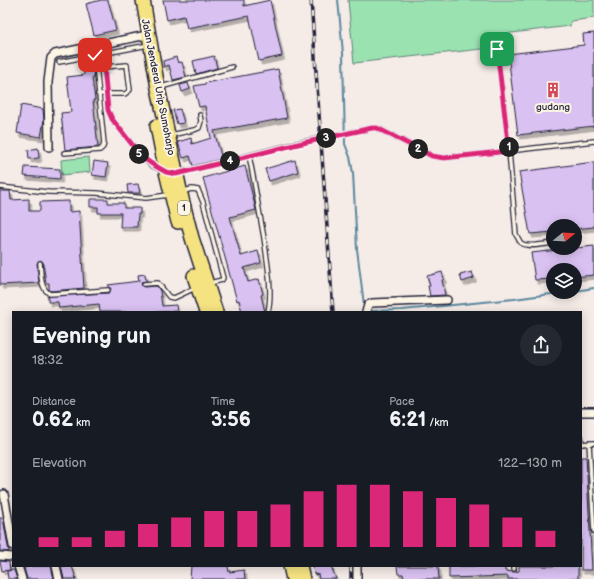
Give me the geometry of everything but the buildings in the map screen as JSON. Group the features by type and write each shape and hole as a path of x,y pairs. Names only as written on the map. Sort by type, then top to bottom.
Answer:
{"highway":[{"name":"Jalan Jenderal Urip Sumoharjo","path":"134,0 175,193 192,238 207,311"},
{"name":"Jalan Jenderal Urip Sumoharjo","path":"143,0 168,136 171,173"},
{"path":"290,567 293,579"},
{"path":"300,567 303,579"}],"street":[{"path":"49,148 48,82 51,58 55,54 142,41"},
{"path":"367,310 372,303 447,300"},
{"path":"582,412 594,412"},
{"path":"2,494 12,541"},
{"path":"0,556 12,557"},
{"path":"18,567 22,579"},
{"path":"56,567 59,579"},
{"path":"357,567 357,579"}],"lane":[{"path":"59,62 95,55 142,41"},
{"path":"497,49 509,151 516,235 525,245 529,246 546,244"},
{"path":"64,153 100,150 104,144 95,55"},
{"path":"96,67 126,64 128,66 130,87 128,92 125,94 98,94"},
{"path":"104,66 108,110 112,119 142,157 152,164 171,173 332,136 377,128 432,156 444,158 594,141"},
{"path":"158,88 232,68"},
{"path":"168,136 199,128 201,121 200,115"},
{"path":"249,156 268,267 270,303 268,311"},
{"path":"0,187 48,192 97,193 146,198 192,189 198,190 203,202 223,278 222,280 202,286 174,298 169,298 158,284 144,284"},
{"path":"40,263 42,285 46,293 108,290"},
{"path":"589,443 594,531"},
{"path":"582,444 594,443"}],"green space":[{"path":"348,0 594,0 594,18 571,21 570,26 503,34 491,48 354,63"},
{"path":"89,157 90,172 62,175 61,160"}],"waterway":[{"path":"338,0 343,53 345,144 350,157 353,173 357,249 364,305 366,307"},
{"path":"582,290 594,288"},
{"path":"368,311 402,310 546,295"}],"railway":[{"path":"311,0 333,311"},
{"path":"351,567 351,579"}],"place":[{"name":"gudang","path":"553,90"}],"route":[{"path":"95,55 96,67 104,66 107,104 112,119 142,157 166,172 176,174 298,144 372,128 377,128 432,156 444,158 509,151 497,49"}]}
